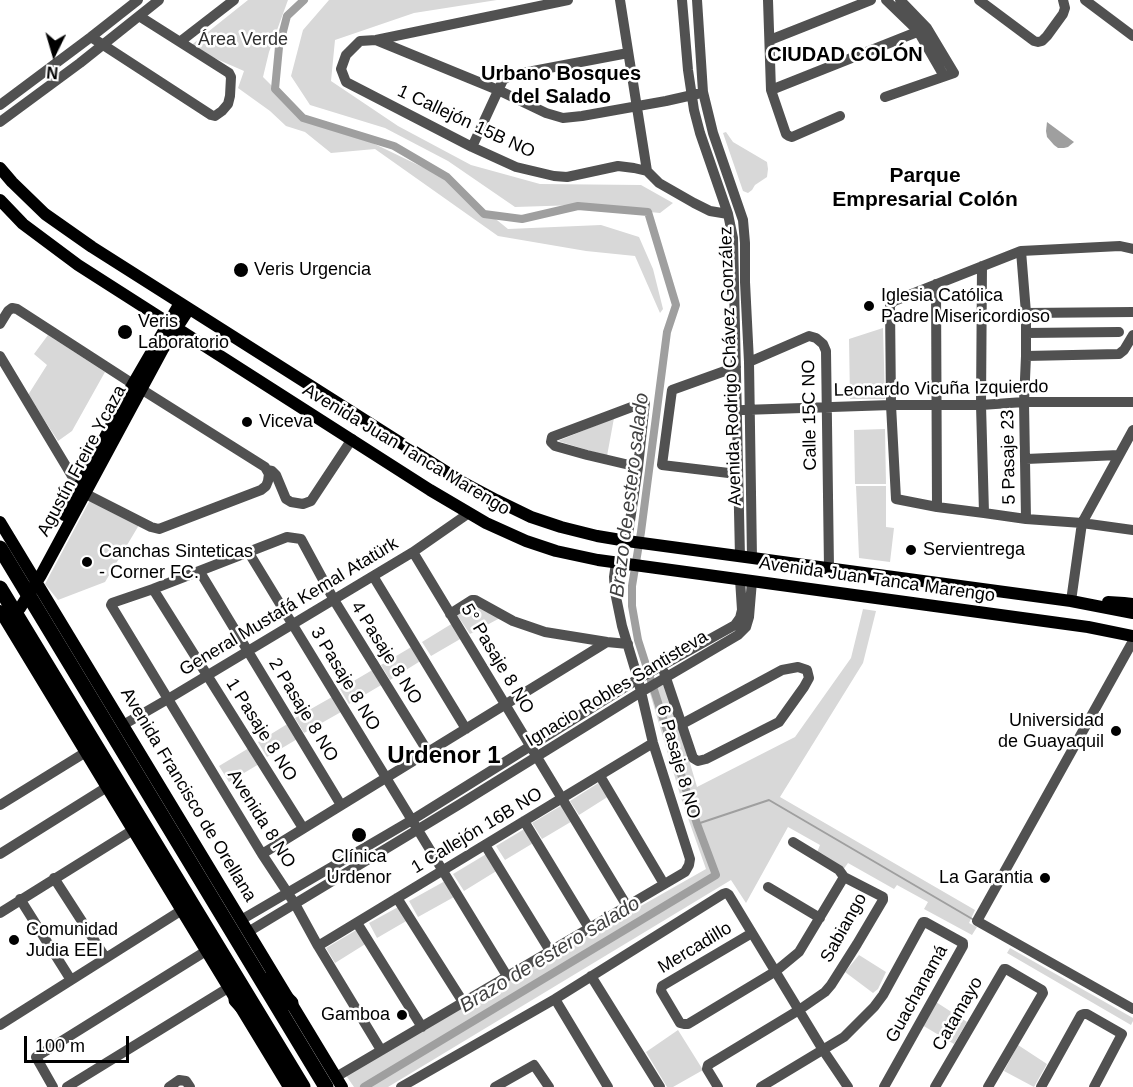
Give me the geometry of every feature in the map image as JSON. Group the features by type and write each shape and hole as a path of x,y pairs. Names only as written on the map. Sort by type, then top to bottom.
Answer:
{"highway":[{"name":"Avenida Francisco de Orellana","path":"0,548 253,966 335,1084"},
{"path":"0,588 303,1087"},
{"path":"253,966 291,1003"},
{"path":"232,994 284,1056"}],"main road":[{"name":"Avenida Juan Tanca Marengo","path":"0,168 45,214 92,248 465,483 531,517 561,527 629,542 1071,601 1133,613"},
{"name":"Avenida Juan Tanca Marengo","path":"0,200 23,224 78,265 430,490 486,523 526,541 577,556 631,565 1088,627 1133,636"},
{"name":"Agustín Freire Ycaza","path":"2,617 20,608 81,490 137,387 163,349 184,306"},
{"name":"Avenida Francisco de Orellana","path":"0,522 291,1003 335,1084"},
{"path":"0,583 14,576 19,564 18,552"},
{"name":"Avenida Juan Tanca Marengo","path":"1071,601 1133,604"},
{"path":"2,617 289,1087"},
{"path":"47,690 44,669 52,657 67,655 89,669"}],"street":[{"path":"0,105 138,0"},
{"path":"0,122 159,0"},
{"path":"181,41 234,0"},
{"path":"376,40 568,0"},
{"path":"620,0 647,171 659,183 694,203 710,211 728,214"},
{"name":"Avenida Rodrigo Chávez González","path":"682,0 688,70 743,220 746,243 749,410 746,557"},
{"name":"Avenida Rodrigo Chávez González","path":"697,0 700,133 728,214 733,238 737,474 746,557"},
{"path":"768,0 771,90 786,134 792,136 840,116"},
{"path":"770,40 871,0"},
{"path":"886,0 923,30"},
{"path":"885,97 949,75 923,30 900,0"},
{"path":"979,0 1038,42 1047,36 1063,14 1065,8 1063,0"},
{"path":"1085,0 1133,36"},
{"path":"91,37 213,116 222,111 228,104 230,96 231,77 229,73 139,16"},
{"path":"771,90 923,30"},
{"path":"376,40 498,90 546,113 563,118 698,94"},
{"name":"1 Callejón 15B NO","path":"376,40 360,41 346,54 341,69 346,82 472,147 516,167 554,176 567,177 618,166 647,171"},
{"path":"472,147 503,80 512,75 628,53"},
{"path":"1133,249 1120,246 1021,251 890,304 894,497 898,500 937,507 1133,530"},
{"name":"5 Pasaje 23","path":"1021,251 1026,313 1024,402 1026,519"},
{"path":"982,266 981,405 984,513"},
{"path":"936,284 937,507"},
{"path":"0,324 8,311 12,308 17,309 265,466 269,474 268,482 261,490 159,529 151,527 81,490 0,356"},
{"path":"1026,313 1133,312"},
{"path":"1026,333 1119,332"},
{"path":"1026,356 1119,354 1133,335"},
{"name":"Calle 15C NO","path":"748,362 809,336 823,344 826,351 829,568"},
{"path":"736,367 672,390 662,465 737,474"},
{"path":"629,542 638,467 645,402 552,437 551,442 555,446 638,467"},
{"name":"Leonardo Vicuña Izquierdo","path":"737,410 891,405 981,405 1024,402 1133,402"},
{"path":"1071,601 1082,523 1133,430"},
{"path":"267,470 276,475 286,499 303,504 311,501 352,440"},
{"path":"1026,459 1119,455"},
{"name":"General Mustafá Kemal Atatürk","path":"123,725 413,552 469,513"},
{"name":"4 Pasaje 8 NO","path":"249,553 287,537 301,539 334,600 428,752"},
{"name":"5° Pasaje 8 NO","path":"413,552 627,906"},
{"path":"153,589 249,553"},
{"name":"3 Pasaje 8 NO","path":"249,553 507,976"},
{"name":"6 Pasaje 8 NO","path":"616,562 615,592 628,644 644,690 654,743 690,859 685,872 664,884"},
{"name":"2 Pasaje 8 NO","path":"200,572 341,805"},
{"path":"373,576 466,729"},
{"name":"Ignacio Robles Santisteva","path":"248,932 295,904 531,746 640,678 735,625 742,610 746,580"},
{"name":"Ignacio Robles Santisteva","path":"241,920 287,892 537,757 733,638 748,623 746,580"},
{"name":"Avenida 8 NO","path":"153,589 111,605 262,854 295,904 381,1050"},
{"name":"1 Pasaje 8 NO","path":"153,589 303,828"},
{"path":"450,614 475,600 513,621 545,632 628,644"},
{"path":"1133,641 976,921 1133,1009"},
{"path":"262,854 607,642"},
{"path":"659,668 665,678 693,758 698,760 706,759 779,722 804,687 808,678 807,670 798,668 782,670 682,724"},
{"name":"1 Callejón 16B NO","path":"318,946 654,743"},
{"path":"0,805 86,752"},
{"path":"335,1084 381,1050 664,884 600,776"},
{"path":"0,854 107,788"},
{"path":"525,821 589,928"},
{"path":"0,913 133,830"},
{"path":"793,842 839,870 844,877"},
{"path":"485,845 550,951"},
{"name":"Sabiango","path":"776,971 799,952 844,877 883,897 831,985 825,992 799,1010"},
{"path":"54,878 105,957"},
{"path":"768,887 820,918"},
{"path":"401,1087 418,1083 726,893 848,1087"},
{"path":"397,898 463,1002"},
{"path":"20,899 71,980"},
{"path":"0,1025 182,910"},
{"name":"Guachanamá","path":"823,1050 844,1037 874,1007 883,995 923,922 927,922 963,943 884,1087"},
{"path":"357,923 422,1027"},
{"name":"Mercadillo","path":"752,933 660,988 680,1023 688,1023 776,971"},
{"path":"53,1087 36,1057 206,951"},
{"name":"Catamayo","path":"935,1087 1006,969 1042,990 1043,993 988,1087"},
{"path":"591,976 660,1087"},
{"path":"68,1087 232,994"},
{"path":"555,999 608,1087"},
{"path":"718,1087 707,1069 708,1065 799,1010"},
{"path":"1041,1087 1081,1015 1084,1014 1122,1034 1094,1087"},
{"path":"760,1087 823,1050"},
{"path":"495,1087 534,1065 549,1087"},
{"path":"169,1087 179,1080 186,1081 190,1087"}],"green space":[{"name":"Área Verde","path":"248,0 288,0 269,52 263,77 307,121 354,134 445,178 508,229 601,225 639,237 653,269 663,309 660,313 635,256 586,251 498,236 375,149 331,153 305,132 286,126 270,111 238,88 244,71 189,47"},
{"path":"329,0 497,0 414,13 335,40 331,81 398,126 471,165 540,184 641,185 673,203 660,213 578,205 515,207 448,161 385,128 310,105 291,76 303,30"},
{"path":"726,132 733,142 767,162 767,177 748,193 743,191 723,133"},
{"path":"883,328 885,399 850,399 849,339"},
{"path":"48,335 105,372 72,431 58,441 28,395 47,365 34,354"},
{"path":"614,418 607,456 558,441"},
{"path":"885,429 886,484 855,484 854,430"},
{"path":"856,486 886,486 886,527 894,528 890,562 859,558"},
{"name":"Canchas Sinteticas - Corner FC.","path":"90,500 139,525 105,582 58,600 45,584"},
{"path":"475,604 500,618 470,634 457,615"},
{"path":"863,609 876,611 863,663 780,797 975,910 969,923 977,927 972,935 924,909 928,902 897,885 894,889 848,863 843,870 816,855 820,845 788,827 746,903 731,880 388,1087 354,1087 345,1074 706,869 682,801 649,690 666,682 697,787 795,737 851,658"},
{"path":"453,623 462,638 431,656 422,642"},
{"path":"413,646 422,660 390,680 381,665"},
{"path":"374,669 383,684 349,704 340,689"},
{"path":"332,697 341,712 304,733 295,718"},
{"path":"289,723 299,738 267,757 258,742"},
{"path":"249,748 259,764 229,782 219,766"},
{"path":"600,782 609,796 579,815 570,801"},
{"path":"564,804 574,820 542,839 532,823"},
{"path":"526,828 535,842 505,860 496,846"},
{"path":"488,853 498,870 464,891 453,874"},
{"path":"445,881 454,897 418,917 409,901"},
{"path":"400,906 408,920 377,938 369,923"},
{"path":"358,929 367,943 335,963 326,948"},
{"path":"1010,948 1133,1018 1131,1025 1007,953"},
{"path":"859,955 886,972 878,989 873,993 845,972"},
{"path":"936,1002 967,1022 954,1044 922,1025"},
{"path":"678,1030 703,1070 673,1087 667,1087 646,1052"},
{"path":"1018,1045 1047,1064 1034,1087 1004,1071"}],"shaded area":[{"path":"1047,122 1074,142 1068,147 1058,148 1047,137"}],"waterway":[{"name":"Brazo de estero salado","path":"304,0 287,16 279,47 275,89 303,118 394,146 447,177 484,214 522,219 578,206 648,212 676,305 667,332 632,586 632,606 638,640 697,824 716,875 364,1087"},
{"path":"697,824 769,800 974,920"}],"place":[{"name":"Veris Urgencia","path":"241,270"},
{"name":"Iglesia Católica Padre Misericordioso","path":"869,306"},
{"name":"Veris Laboratorio","path":"125,332"},
{"name":"Viceva","path":"247,422"},
{"name":"Servientrega","path":"911,550"},
{"name":"Canchas Sinteticas - Corner FC.","path":"87,562"},
{"name":"Universidad de Guayaquil","path":"1116,731"},
{"name":"Clínica Urdenor","path":"359,835"},
{"name":"La Garantia","path":"1045,878"},
{"name":"Comunidad Judia EEI","path":"14,940"},
{"name":"Gamboa","path":"402,1015"}],"district":[{"name":"CIUDAD COLÓN","path":"845,55"},
{"name":"Urbano Bosques del Salado","path":"561,86"},
{"name":"Parque Empresarial Colón","path":"925,188"},
{"name":"Urdenor 1","path":"444,756"}]}
